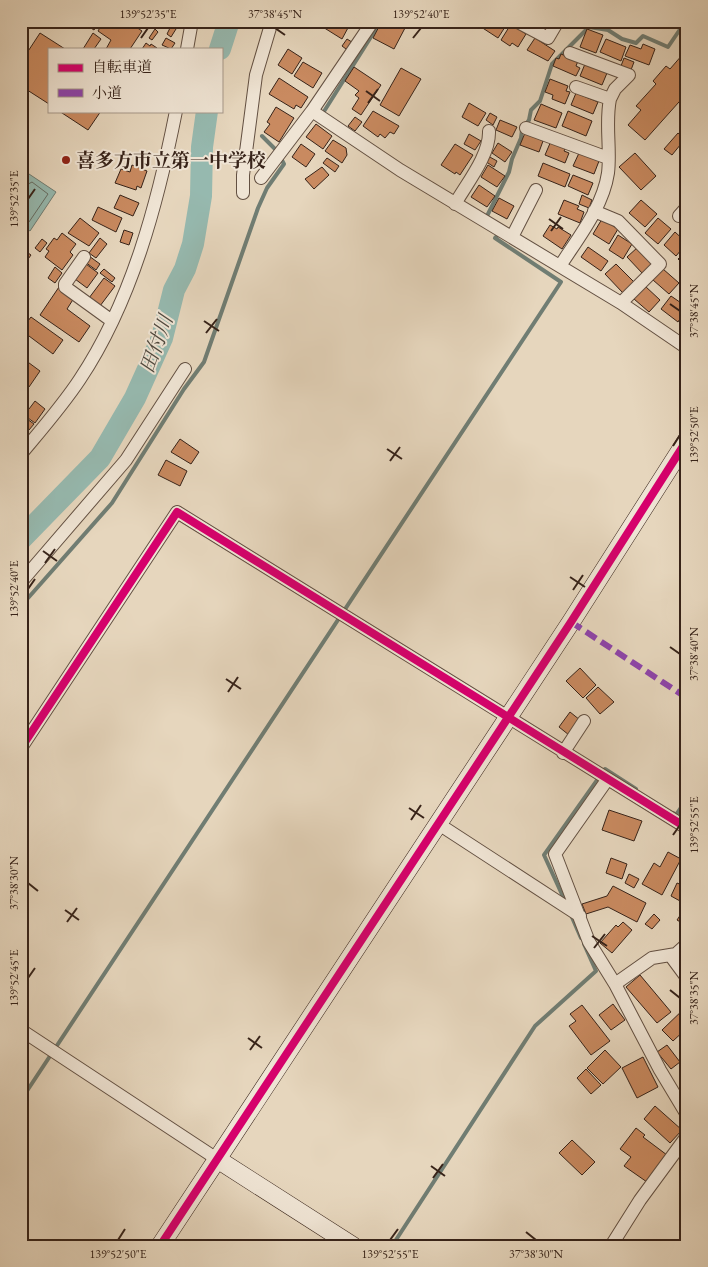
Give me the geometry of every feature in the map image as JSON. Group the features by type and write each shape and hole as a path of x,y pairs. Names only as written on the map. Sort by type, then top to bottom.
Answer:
{"street":[{"path":"187,48 192,21"},
{"path":"243,193 243,175 256,74 272,21"},
{"path":"261,178 312,111 373,21"},
{"path":"516,21 548,38 558,21"},
{"path":"560,266 594,212 604,187 608,158 610,99 615,89 629,75 570,53"},
{"path":"576,87 610,99"},
{"path":"312,111 455,204 560,266 687,348"},
{"path":"21,454 80,379 112,320 143,242 159,190 176,112"},
{"path":"526,128 608,158"},
{"path":"455,204 483,158 488,146 489,131"},
{"path":"512,237 536,190"},
{"path":"594,212 618,221 660,264 621,304"},
{"path":"84,257 65,284 65,287 112,320"},
{"path":"21,582 126,460 185,369"},
{"path":"160,1246 687,440"},
{"path":"21,748 177,512 563,753 687,828"},
{"path":"563,753 584,721"},
{"path":"607,780 555,854 590,942 615,984 660,1070 687,1115"},
{"path":"437,823 580,916"},
{"path":"615,984 652,958 676,954 687,944"},
{"path":"670,955 687,978"},
{"path":"21,1030 353,1246"},
{"path":"611,1246 640,1200 687,1136"}],"water":[{"path":"29,174 56,192 30,231 21,225 21,186"}],"building":[{"path":"80,21 100,21 94,30"},
{"path":"104,21 127,21 142,31 131,48 107,48 111,40 98,31"},
{"path":"320,21 341,21 349,26 342,39 318,24"},
{"path":"382,21 392,21 405,28 394,49 373,38"},
{"path":"459,21 475,21 471,28"},
{"path":"480,21 499,21 505,27 498,38 478,25"},
{"path":"530,21 550,21 544,30"},
{"path":"587,21 599,21 596,26"},
{"path":"638,21 651,21 648,27"},
{"path":"511,24 526,34 518,47 512,43 510,46 501,40"},
{"path":"171,26 176,29 171,37 167,34"},
{"path":"155,29 158,32 152,40 149,38"},
{"path":"587,29 603,35 596,53 580,47"},
{"path":"40,33 63,48 48,48 48,103 21,86 21,62"},
{"path":"93,33 101,39 95,48 84,48"},
{"path":"166,38 175,43 172,48 162,45"},
{"path":"535,38 555,51 548,61 527,50"},
{"path":"347,39 355,44 350,52 342,46"},
{"path":"606,39 626,47 621,61 600,52"},
{"path":"146,43 157,48 143,48"},
{"path":"643,44 655,49 649,65 625,56 630,45 641,49"},
{"path":"288,49 302,58 292,74 278,65"},
{"path":"561,54 578,61 576,66 580,68 576,76 553,66 556,58 559,59"},
{"path":"683,54 687,58 687,93 645,140 628,125 641,110 636,106 656,84 653,81 666,66 670,69"},
{"path":"624,58 634,62 631,70 621,66"},
{"path":"303,62 322,73 313,88 294,76"},
{"path":"585,64 607,73 602,85 580,76"},
{"path":"354,67 381,85 361,115 352,109 359,98 355,95 359,91 345,81"},
{"path":"401,68 421,79 399,116 380,105"},
{"path":"279,78 308,97 301,108 296,105 294,109 269,94"},
{"path":"550,79 568,86 566,91 570,92 565,104 552,99 553,95 545,92"},
{"path":"576,93 598,102 593,114 571,105"},
{"path":"469,103 486,113 478,126 462,117"},
{"path":"541,104 562,113 556,128 534,120"},
{"path":"276,107 294,118 279,142 264,132 270,124 267,122"},
{"path":"373,111 399,126 394,134 390,132 385,138 380,134 378,137 363,126"},
{"path":"568,111 592,121 586,136 562,126"},
{"path":"61,112 100,112 88,130"},
{"path":"490,113 497,117 493,125 486,120"},
{"path":"355,117 362,122 355,131 348,126"},
{"path":"500,120 517,127 512,137 496,130"},
{"path":"316,124 332,136 323,149 306,137"},
{"path":"525,133 543,141 539,152 520,145"},
{"path":"678,133 685,139 672,155 664,149"},
{"path":"469,134 481,141 475,150 464,144"},
{"path":"333,140 346,148 347,155 342,163 325,151"},
{"path":"551,141 566,147 564,151 569,153 565,163 545,155"},
{"path":"498,143 512,152 505,162 492,153"},
{"path":"301,144 315,154 306,167 292,157"},
{"path":"455,144 473,155 460,175 441,165"},
{"path":"579,153 599,161 594,174 573,166"},
{"path":"635,153 656,176 641,190 619,167"},
{"path":"488,156 497,161 494,167 485,161"},
{"path":"327,158 339,166 335,172 323,163"},
{"path":"543,163 570,174 565,187 538,176"},
{"path":"132,165 147,171 141,188 137,186 136,190 115,183 121,169 130,172"},
{"path":"488,165 505,176 497,187 481,177"},
{"path":"322,167 329,175 314,189 305,179"},
{"path":"573,175 593,183 588,195 568,186"},
{"path":"479,185 495,196 487,207 471,197"},
{"path":"120,195 139,203 133,216 114,208"},
{"path":"582,195 592,200 589,208 579,204"},
{"path":"499,198 514,206 507,219 492,211"},
{"path":"564,200 579,206 577,209 584,212 580,223 558,214"},
{"path":"641,200 657,214 645,227 629,213"},
{"path":"98,207 122,218 116,232 92,220"},
{"path":"80,218 99,233 89,246 68,233"},
{"path":"658,218 671,229 658,244 645,233"},
{"path":"602,219 618,229 609,244 593,234"},
{"path":"550,225 557,229 558,227 571,235 562,249 543,236"},
{"path":"124,230 133,233 129,245 120,242"},
{"path":"675,232 687,243 676,256 664,245"},
{"path":"62,233 76,244 70,252 73,255 62,270 45,257 49,251 46,249 54,238 57,240"},
{"path":"618,235 632,244 623,259 609,250"},
{"path":"100,238 107,244 96,258 89,253"},
{"path":"42,239 47,243 40,252 35,248"},
{"path":"588,247 608,261 601,271 581,257"},
{"path":"638,247 654,263 643,274 627,257"},
{"path":"21,248 31,255 21,269"},
{"path":"687,250 687,275 680,269 684,265 678,259"},
{"path":"89,256 100,264 96,270 85,262"},
{"path":"86,264 98,273 87,288 75,279"},
{"path":"616,264 634,282 623,293 605,274"},
{"path":"55,267 62,273 55,283 48,278"},
{"path":"104,269 115,278 112,282 100,273"},
{"path":"663,269 679,283 669,294 653,280"},
{"path":"104,278 115,286 100,306 89,298"},
{"path":"645,286 660,300 649,312 634,299"},
{"path":"59,287 74,298 67,309 90,326 79,342 40,315"},
{"path":"671,296 687,307 678,322 661,309"},
{"path":"31,317 63,340 53,354 21,330"},
{"path":"21,357 40,371 29,387 21,381"},
{"path":"35,401 45,409 35,423 21,413 21,403 29,409"},
{"path":"27,419 34,424 29,430 22,425"},
{"path":"180,439 199,452 191,464 171,452"},
{"path":"166,460 187,471 180,486 158,475"},
{"path":"580,668 596,685 583,698 566,681"},
{"path":"598,687 614,702 600,714 586,698"},
{"path":"570,712 580,720 569,735 559,727"},
{"path":"609,810 642,821 634,841 602,830"},
{"path":"668,852 681,859 662,895 642,884 654,863 660,867"},
{"path":"611,858 627,864 622,879 606,873"},
{"path":"687,868 687,884 680,881"},
{"path":"629,874 639,879 634,888 625,883"},
{"path":"677,883 687,887 680,901 671,896"},
{"path":"613,886 646,903 637,922 608,907 586,914 582,904 607,896"},
{"path":"687,905 687,926 677,920"},
{"path":"654,914 660,920 652,929 645,924"},
{"path":"623,922 632,930 612,953 600,943 616,925 618,927"},
{"path":"640,975 671,1012 657,1023 626,987"},
{"path":"613,1004 625,1020 611,1030 599,1015"},
{"path":"582,1005 610,1041 591,1055 569,1026 576,1021 570,1014"},
{"path":"687,1006 687,1028 673,1041 662,1030"},
{"path":"667,1045 680,1062 671,1069 657,1052"},
{"path":"605,1050 621,1067 603,1084 587,1068"},
{"path":"643,1057 658,1087 637,1098 622,1068"},
{"path":"586,1069 601,1085 591,1094 577,1078"},
{"path":"655,1106 682,1130 670,1143 644,1119"},
{"path":"636,1128 645,1135 643,1137 667,1155 647,1182 624,1166 631,1157 620,1149"},
{"path":"572,1140 595,1162 582,1175 559,1153"}],"waterway":[{"name":"田付川","path":"220,48 229,21"},
{"path":"323,113 381,21"},
{"path":"486,218 509,172 522,130 529,120 531,110 540,101 552,64 589,27 608,30 622,39 636,43 643,36 668,47 685,22"},
{"name":"田付川","path":"21,539 100,458 135,398 162,338 174,290 185,269 193,244 201,196 202,147 207,112"},
{"path":"21,606 112,503 184,389 204,362 258,208 267,188 284,164 277,151 262,136"},
{"path":"21,1100 561,282 495,238 500,233"},
{"path":"565,901 544,855 605,769 636,789"},
{"path":"673,813 676,815 687,799"},
{"path":"571,915 581,938"},
{"path":"392,1246 535,1026 596,971 584,944"}],"marked path":[{"path":"571,622 687,698"}],"cycle path":[{"path":"160,1246 571,622 687,440"},
{"path":"21,748 177,512 687,828"}],"place":[{"name":"喜多方市立第一中学校","path":"66,160"}]}
